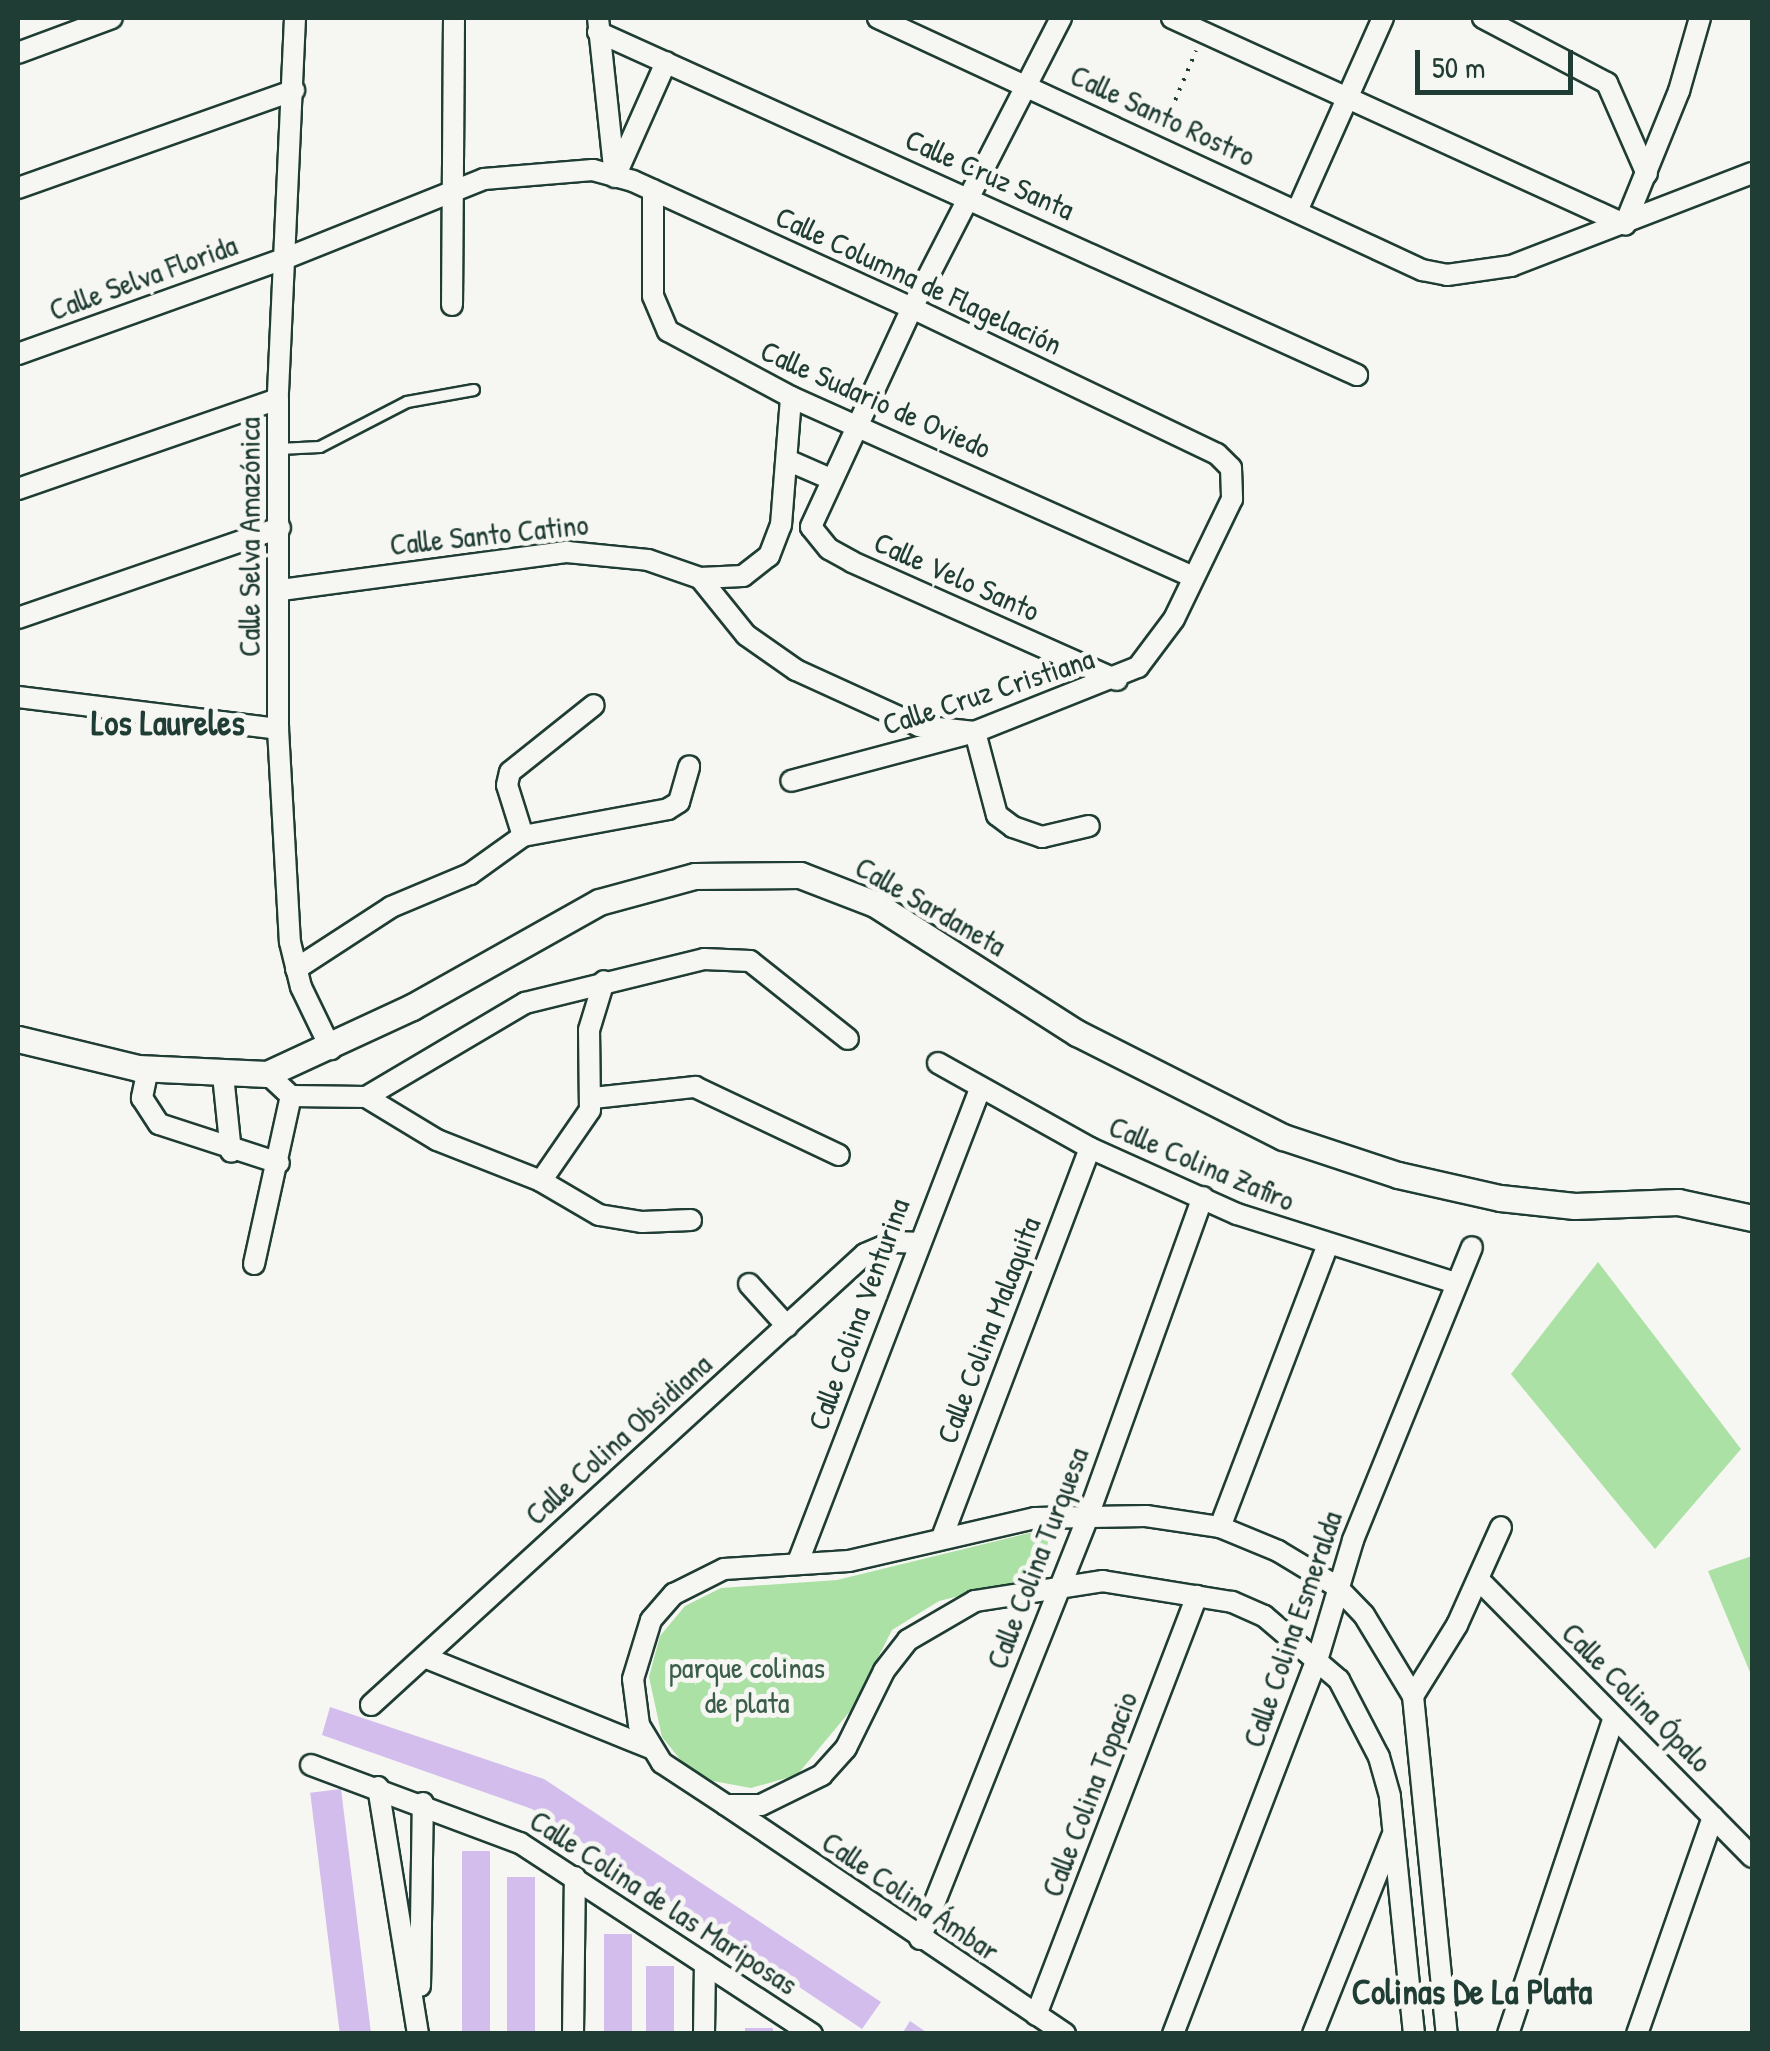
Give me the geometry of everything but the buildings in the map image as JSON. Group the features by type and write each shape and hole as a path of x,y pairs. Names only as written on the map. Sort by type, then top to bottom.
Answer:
{"street":[{"path":"18,53 112,18"},
{"name":"Calle Selva Amazónica","path":"295,18 289,258 278,399 278,729 298,978 331,1048"},
{"path":"452,305 454,18"},
{"name":"Calle Santo Rostro","path":"878,18 1422,270 1484,272 1625,224"},
{"path":"787,460 831,479 968,196 1062,18"},
{"path":"1172,18 1625,224 1752,174"},
{"path":"1297,211 1384,18"},
{"path":"1482,18 1606,83 1647,174"},
{"path":"1625,224 1647,174 1700,18"},
{"path":"598,25 615,177"},
{"name":"Calle Cruz Santa","path":"598,25 666,62 1357,374"},
{"path":"615,177 666,62"},
{"path":"18,188 294,90"},
{"name":"Calle Selva Florida","path":"18,354 289,258 484,178 592,170"},
{"name":"Calle Columna de Flagelación","path":"592,170 653,190 912,308 1216,454"},
{"name":"Calle Sudario de Oviedo","path":"653,190 657,317 683,341 791,397 858,422 1194,577"},
{"path":"700,578 743,576 769,556 781,524 791,397"},
{"path":"18,490 278,399"},
{"name":"Calle Cruz Cristiana","path":"791,781 975,732 1116,680 1154,650 1232,500 1231,468 1216,454"},
{"name":"Calle Velo Santo","path":"831,479 811,526 828,549 1116,680"},
{"path":"18,618 280,528"},
{"name":"Calle Santo Catino","path":"280,590 567,552 648,560 700,578"},
{"path":"700,578 746,635 783,663 919,726 975,732 997,815 1042,837 1089,826"},
{"path":"18,697 278,729"},
{"path":"522,836 507,786 510,772 594,705"},
{"path":"298,978 390,907 470,874 522,836 668,809 679,802 689,766"},
{"name":"Calle Sardaneta","path":"18,1038 148,1069 267,1074 331,1048 599,902 696,876 800,874 875,904 1076,1033 1282,1137 1398,1175 1500,1198 1575,1206 1678,1202 1752,1218"},
{"path":"366,1097 506,1011 704,958 750,961 848,1039"},
{"path":"542,1181 593,1098 589,1030 604,982"},
{"name":"Calle Colina Zafiro","path":"938,1063 1090,1148 1203,1197 1328,1247 1456,1283"},
{"path":"148,1069 146,1112 159,1124 231,1152 280,1163"},
{"path":"267,1074 291,1096 366,1097 452,1148 542,1181 599,1215 642,1222 691,1220"},
{"path":"222,1075 231,1152"},
{"path":"593,1098 695,1087 839,1156"},
{"name":"Calle Colina Venturina","path":"798,1562 916,1243 980,1089"},
{"path":"254,1264 280,1163 291,1096"},
{"name":"Calle Colina Malaquita","path":"943,1534 1090,1148"},
{"name":"Calle Colina Turquesa","path":"920,1939 1058,1583 1088,1516 1203,1197"},
{"name":"Calle Colina Obsidiana","path":"371,1705 874,1248 916,1243"},
{"path":"1220,1527 1328,1247"},
{"name":"Calle Colina Esmeralda","path":"1173,2034 1318,1657 1336,1586 1472,1247"},
{"path":"749,1284 787,1326"},
{"path":"650,1748 639,1725 633,1679 652,1620 697,1579 750,1564 850,1561 943,1534 1088,1516 1146,1516 1220,1527 1336,1586 1389,1650 1413,1696 1447,2034"},
{"path":"1413,1696 1479,1580 1502,1526"},
{"name":"Calle Colina Ópalo","path":"1479,1580 1752,1857"},
{"path":"726,1805 762,1804 822,1775 846,1748 884,1671 908,1640 936,1619 975,1602 1058,1583 1103,1581 1198,1596 1264,1616 1318,1657 1338,1680 1378,1757 1395,1830 1414,2034"},
{"name":"Calle Colina Topacio","path":"1036,2015 1198,1596"},
{"path":"424,1657 650,1748"},
{"path":"1508,2034 1614,1717"},
{"name":"Calle Colina Ámbar","path":"650,1748 676,1776 726,1805 1065,2034"},
{"name":"Calle Colina de las Mariposas","path":"312,1765 496,1831 575,1876 812,2034"},
{"path":"378,1787 419,2034"},
{"path":"419,2034 423,1803"},
{"path":"1637,2034 1713,1817"},
{"path":"1313,2034 1395,1830"},
{"path":"573,2034 575,1876"},
{"path":"704,1964 704,2034"}],"lane":[{"path":"280,449 320,448 407,402 474,390"}],"path":[{"path":"1157,144 1204,32"}],"green space":[{"path":"1598,1262 1741,1449 1655,1549 1511,1374"},
{"name":"parque colinas de plata","path":"1050,1528 1043,1575 939,1601 892,1630 851,1710 797,1775 751,1788 713,1781 683,1763 662,1737 649,1677 660,1636 685,1606 721,1588 837,1580"},
{"path":"1752,1556 1752,1677 1708,1571"}],"district":[{"name":"Los Laureles","path":"168,723"},
{"name":"Colinas De La Plata","path":"1472,1992"}]}
